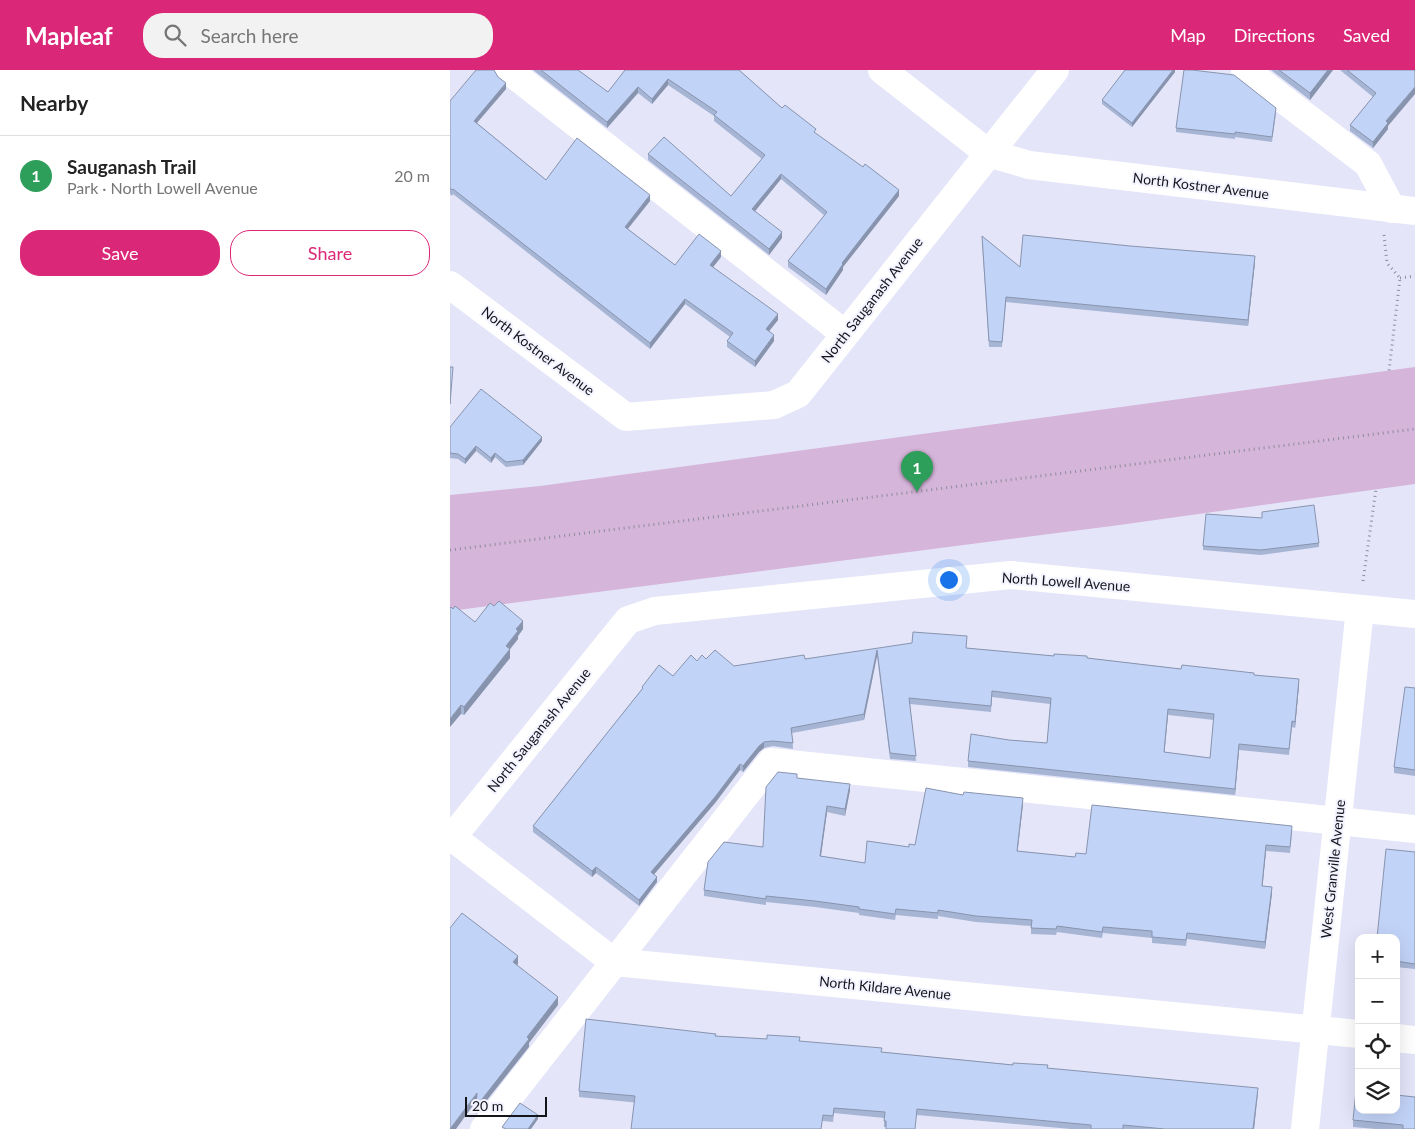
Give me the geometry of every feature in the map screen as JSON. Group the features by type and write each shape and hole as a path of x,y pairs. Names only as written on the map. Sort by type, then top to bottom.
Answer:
{"street":[{"path":"508,70 845,334"},
{"path":"882,70 988,154"},
{"name":"North Sauganash Avenue","path":"626,417 774,405 798,394 1055,70"},
{"path":"1245,70 1368,164 1404,210"},
{"name":"North Kostner Avenue","path":"988,154 1029,165 1404,210"},
{"name":"North Kostner Avenue","path":"450,285 626,417"},
{"name":"North Lowell Avenue","path":"628,620 655,611 1011,575 1415,614"},
{"name":"West Granville Avenue","path":"1305,1129 1360,609"},
{"name":"North Sauganash Avenue","path":"451,838 628,620"},
{"path":"484,1129 770,762 1415,828"},
{"path":"451,838 614,962"},
{"name":"North Kildare Avenue","path":"614,962 1355,1034"},
{"path":"1400,1038 1415,1040"}],"path":[{"path":"1384,235 1387,263 1400,278 1389,370"},
{"path":"1400,278 1415,276"},
{"path":"450,550 1415,430"},
{"path":"1360,609 1376,489"}],"shaded area":[{"path":"1415,367 1415,484 1112,526 450,611 450,495 540,486"}],"building":[{"path":"476,70 494,70 498,77 506,83 474,121 546,180 577,138 650,195 625,227 675,265 699,234 721,251 710,265 778,314 766,329 774,335 755,361 727,341 733,333 685,299 650,343 450,188 450,101"},
{"path":"541,70 578,70 608,92 625,70 739,70 782,108 785,105 816,129 814,132 863,167 865,164 899,190 842,263 826,289 788,261 827,212 781,174 752,209 782,232 769,249 648,154 664,137 731,196 765,155 714,115 717,112 668,79 652,99 638,87 607,122"},
{"path":"1125,70 1173,70 1132,123 1102,100"},
{"path":"1184,70 1234,75 1276,108 1272,137 1235,132 1235,134 1176,128"},
{"path":"1279,70 1328,70 1310,93"},
{"path":"1347,70 1415,70 1415,87 1386,121 1388,123 1373,142 1350,125 1376,93"},
{"path":"1023,235 1255,256 1248,320 1006,297 1002,342 989,341 982,236 1020,267"},
{"path":"450,367 453,367 450,404"},
{"path":"481,389 542,437 523,460 506,462 495,453 491,458 476,446 465,459 458,454 450,453 450,427"},
{"path":"1314,505 1319,543 1261,550 1203,546 1206,514 1262,518 1262,512"},
{"path":"499,601 523,621 506,646 510,649 464,707 461,705 450,719 450,608 453,609 455,606 475,622 490,603 494,606"},
{"path":"913,632 967,636 966,648 1054,656 1054,654 1087,656 1087,658 1181,669 1182,665 1299,679 1295,722 1292,721 1289,749 1239,744 1235,789 968,761 971,734 1047,743 1051,698 992,691 991,706 909,698 916,756 890,753 877,650 864,714 791,728 793,743 773,741 764,742 759,746 743,766 740,764 715,797 651,872 657,877 639,900 596,867 592,871 533,826 643,688 659,665 673,676 691,655 697,661 702,655 706,659 715,650 734,666 804,655 805,659 912,643","holes":["1168,709 1214,714 1210,758 1164,752"]},
{"path":"1405,687 1415,688 1415,770 1394,767"},
{"path":"778,772 797,774 797,778 850,784 845,809 827,806 820,856 865,863 867,841 909,847 909,844 915,845 926,788 963,795 964,792 1023,798 1017,851 1075,857 1076,853 1086,854 1092,805 1292,826 1290,847 1266,845 1262,886 1272,887 1265,942 1187,933 1186,940 1152,937 1152,931 1103,927 1102,932 1057,926 1056,929 1031,928 1032,920 976,916 938,910 938,913 896,909 895,914 815,901 766,896 766,899 704,890 708,862 724,842 763,847 766,787"},
{"path":"1386,849 1415,852 1415,964 1400,962 1400,934 1377,934"},
{"path":"462,913 518,956 513,962 558,997 527,1037 529,1039 476,1107 477,1093 450,1129 450,928"},
{"path":"586,1019 716,1034 715,1036 767,1039 767,1035 800,1037 799,1041 882,1048 881,1052 1013,1065 1013,1063 1048,1065 1047,1068 1258,1088 1253,1129 1165,1129 1123,1125 1123,1129 1091,1129 1091,1125 917,1109 915,1129 886,1129 886,1121 884,1121 885,1112 834,1108 833,1116 823,1115 821,1129 631,1129 635,1096 579,1091"},
{"path":"1400,1095 1415,1097 1415,1129 1403,1129 1403,1125 1353,1120 1355,1101 1355,1114 1400,1114"},
{"path":"520,1103 538,1115 528,1129 506,1129 502,1127"}],"place":[{"name":"Sauganash Trail","path":"917,492"}]}
